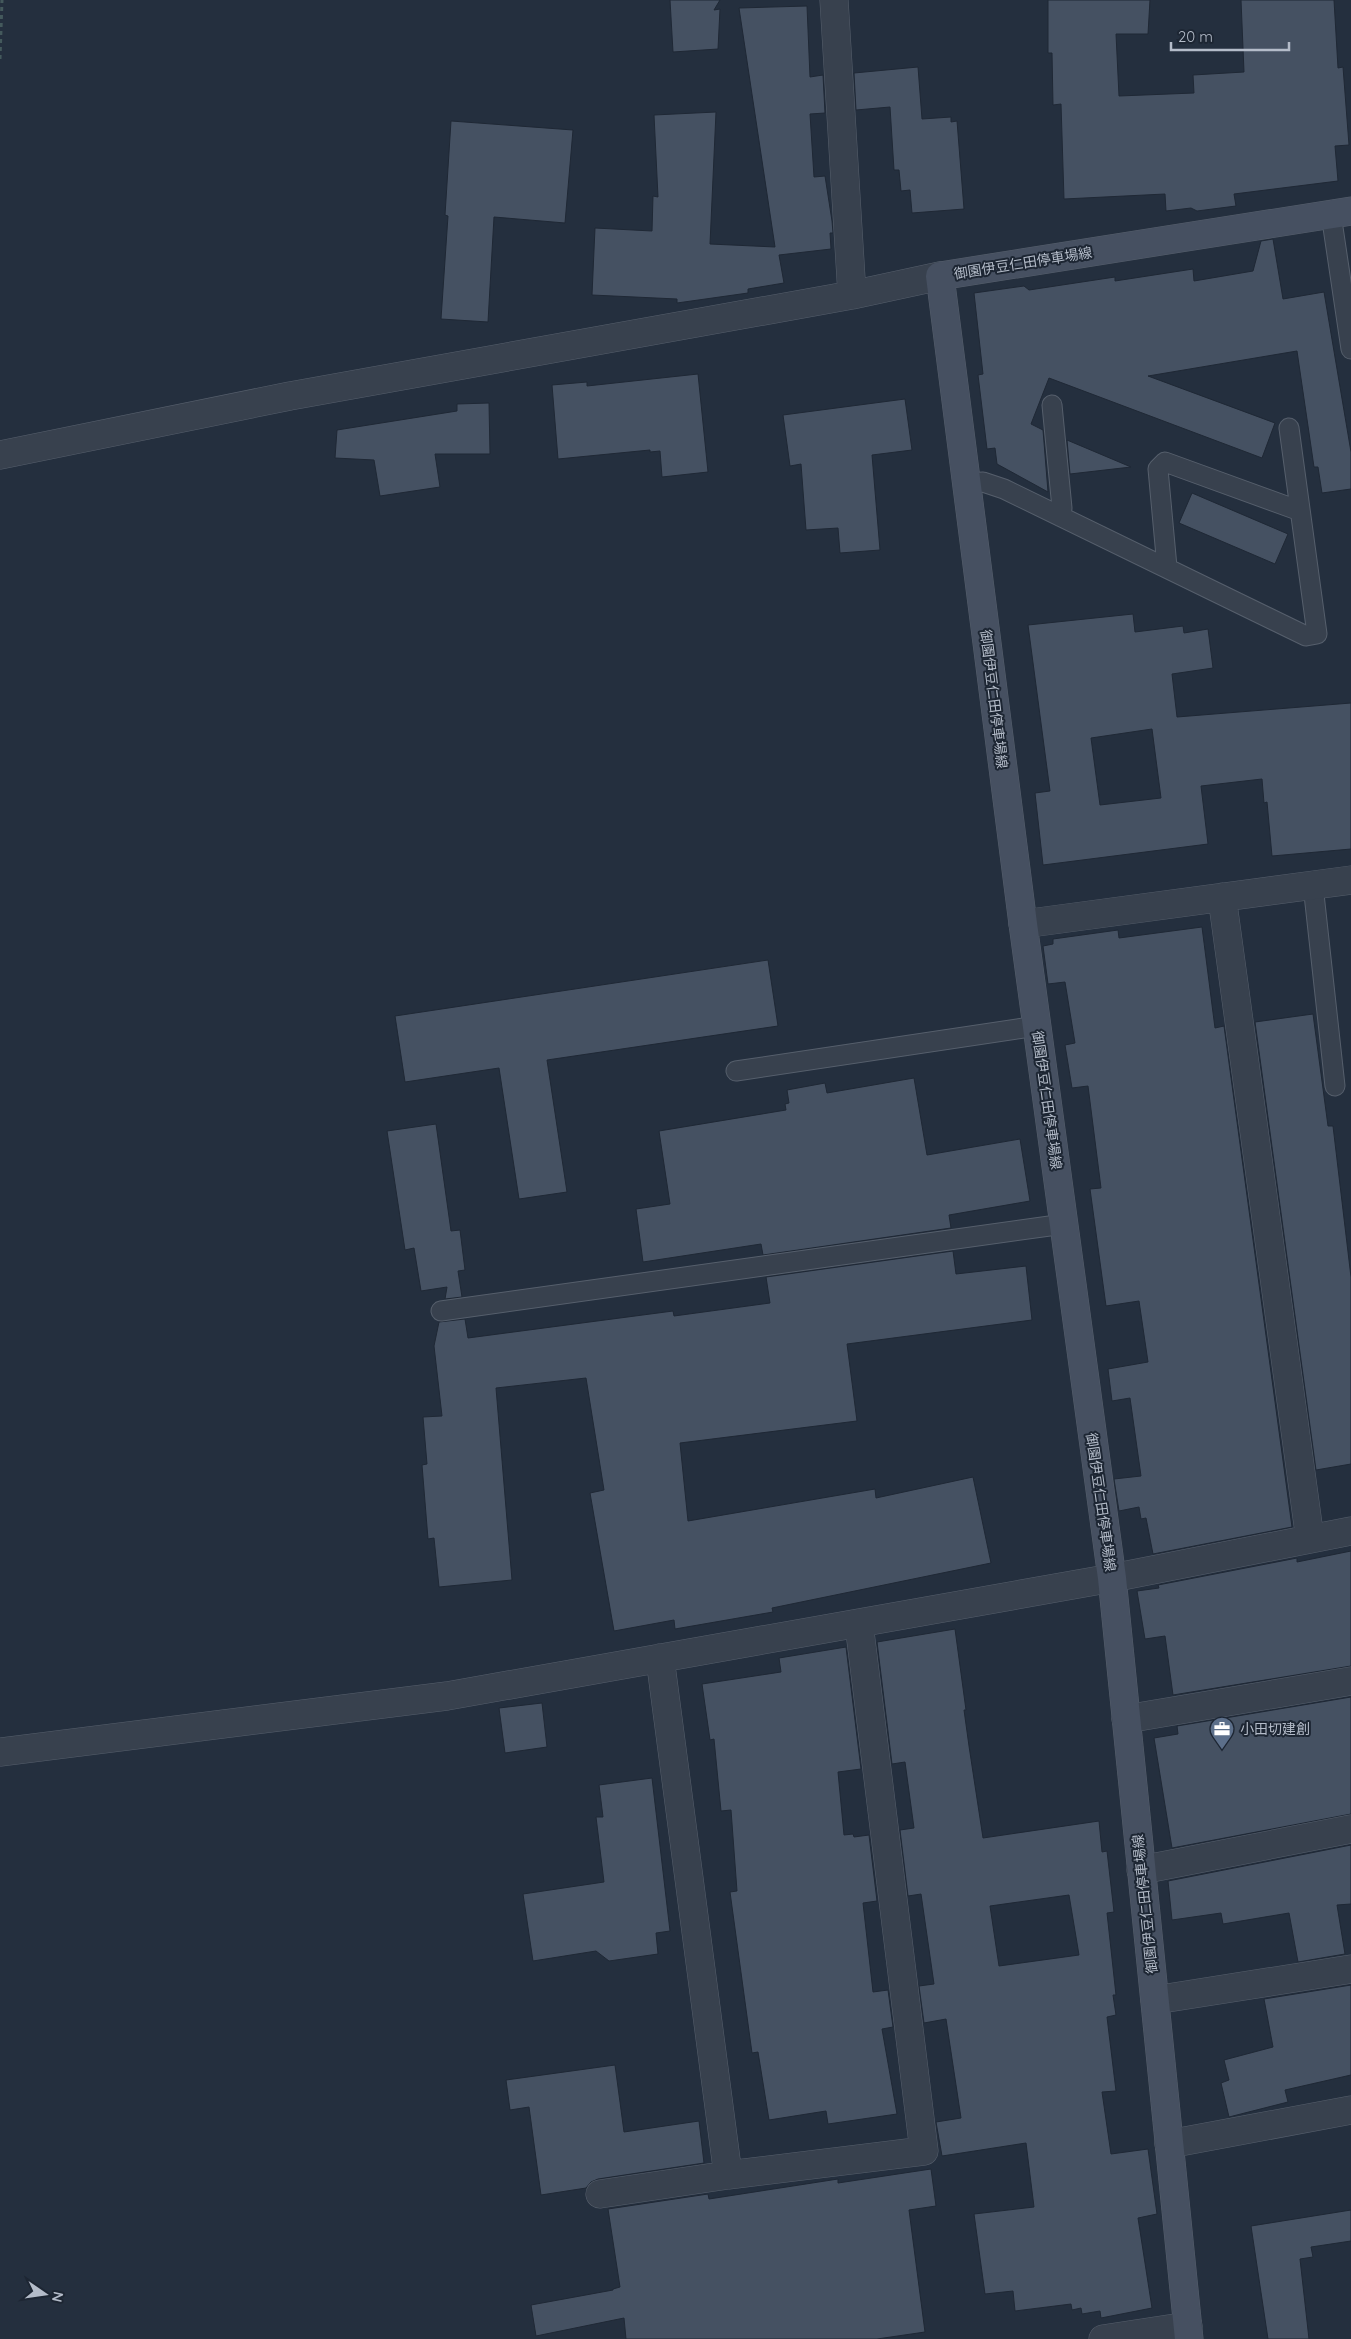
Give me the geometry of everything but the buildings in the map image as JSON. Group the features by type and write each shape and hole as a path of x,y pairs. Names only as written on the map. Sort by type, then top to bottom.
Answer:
{"main road":[{"name":"御園伊豆仁田停車場線","path":"1189,2332 1112,1578 1036,1026 940,276 1341,213"}],"street":[{"path":"834,0 852,295"},
{"path":"0,454 290,396 852,295 940,276"},
{"path":"1023,924 1351,880"},
{"path":"1222,898 1310,1539"},
{"path":"0,1752 447,1696 1112,1578 1351,1531"},
{"path":"600,2194 728,2175 924,2151 858,1624"},
{"path":"660,1658 728,2175"},
{"path":"1126,1719 1351,1681"},
{"path":"1141,1870 1351,1829"},
{"path":"1155,2000 1351,1969"},
{"path":"1169,2144 1351,2110"},
{"path":"1103,2339 1189,2332"}],"lane":[{"path":"1341,213 1351,349"},
{"path":"1052,405 1062,508 1061,516"},
{"path":"967,483 983,482 1004,489 1306,636 1317,634 1289,428"},
{"path":"1167,567 1158,469 1166,462 1300,511"},
{"path":"1313,885 1335,1086"},
{"path":"736,1071 1036,1026"},
{"path":"441,1311 1064,1224"}],"path":[{"path":"0,59 2,0"}],"place":[{"name":"小田切建創","path":"1222,1750"}]}
